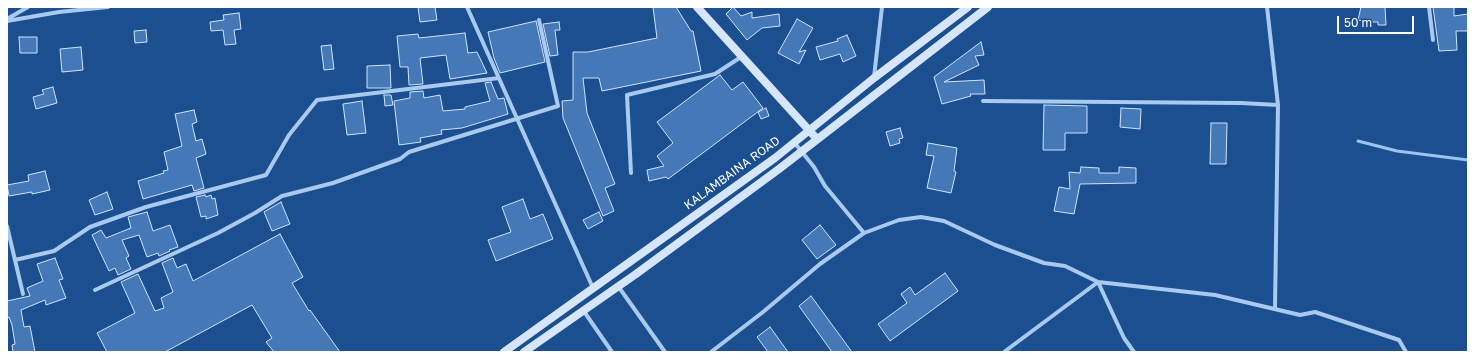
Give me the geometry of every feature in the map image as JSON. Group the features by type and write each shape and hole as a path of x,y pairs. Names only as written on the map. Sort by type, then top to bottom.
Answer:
{"main road":[{"name":"KALAMBAINA ROAD","path":"504,352 775,158 874,78 968,7"},
{"path":"524,352 618,286 802,151 988,7"},
{"path":"701,9 741,57 817,139"}],"street":[{"path":"7,20 28,7"},
{"path":"7,20 59,12 108,7"},
{"path":"467,7 593,288"},
{"path":"874,78 882,7"},
{"path":"1267,7 1278,105 1275,308"},
{"path":"1430,7 1433,40"},
{"path":"95,290 218,233 255,213 282,196 333,183 400,160 409,152 558,106 539,20"},
{"path":"631,173 627,95 715,74 741,57"},
{"path":"15,260 54,251 90,227 146,207 266,175 289,135 317,100 499,78"},
{"path":"983,101 1233,103 1278,105"},
{"path":"794,142 802,151 825,186 864,232"},
{"path":"711,352 763,312 820,264 864,232 899,220 921,217 944,221 995,245 1044,263 1065,266 1098,282 1215,295 1300,314 1315,312 1399,340 1406,352"},
{"path":"7,226 23,294"},
{"path":"1004,352 1098,282"},
{"path":"1098,282 1124,338 1134,352"},
{"path":"618,286 665,352"},
{"path":"582,310 612,352"}],"building":[{"path":"418,7 435,7 437,20 420,22"},
{"path":"653,7 676,7 691,31 693,31 701,71 602,91 599,78 583,78 587,113 615,184 605,188 614,211 603,216 563,118 562,101 573,100 573,52 588,52 657,38"},
{"path":"733,7 741,16 752,12 752,18 779,14 780,26 762,28 747,40 726,14"},
{"path":"1361,7 1385,7 1386,25 1378,25 1378,22 1358,20"},
{"path":"1433,7 1454,7 1454,16 1468,14 1468,31 1456,31 1457,50 1439,51"},
{"path":"239,13 241,29 234,30 236,44 225,45 223,30 211,31 210,22 224,20 223,15"},
{"path":"797,19 813,28 799,52 806,50 799,64 778,53"},
{"path":"536,21 545,62 500,73 494,58 488,32"},
{"path":"559,22 560,30 555,30 558,55 550,56 543,24"},
{"path":"146,30 147,42 135,43 134,31"},
{"path":"465,33 468,53 477,52 487,73 450,79 446,55 420,58 423,84 409,85 408,67 400,67 397,36 418,34 419,38"},
{"path":"847,35 856,56 843,62 840,54 820,60 816,47 838,41 837,39"},
{"path":"19,37 37,37 37,53 20,53"},
{"path":"981,42 984,55 975,56 979,65 944,82 984,80 985,94 970,94 971,96 942,104 934,77"},
{"path":"331,45 334,69 324,70 321,46"},
{"path":"81,47 83,70 62,72 60,49"},
{"path":"390,65 391,88 367,88 367,66"},
{"path":"720,75 732,90 743,82 763,108 668,179 666,177 649,181 647,170 664,166 657,156 673,143 657,122"},
{"path":"491,82 498,99 504,98 508,114 462,128 441,130 442,134 420,138 421,142 399,145 394,101 410,98 410,92 423,91 424,98 440,95 443,111 465,109 465,107 490,101 485,83"},
{"path":"53,87 57,103 36,109 33,97 44,94 42,90"},
{"path":"384,95 391,95 393,105 385,106"},
{"path":"362,101 366,133 347,135 343,104"},
{"path":"1044,105 1087,106 1087,133 1065,133 1065,150 1043,150"},
{"path":"766,108 769,116 761,119 758,112"},
{"path":"1121,108 1141,109 1140,129 1120,127"},
{"path":"194,110 197,122 192,124 196,141 202,139 206,154 196,158 204,188 194,191 192,185 143,199 138,181 164,173 163,171 168,170 164,152 182,146 175,114"},
{"path":"1211,123 1227,123 1226,164 1210,164"},
{"path":"900,128 903,138 899,139 900,143 890,146 886,132"},
{"path":"928,143 957,148 954,171 956,172 951,193 927,188 934,156 926,155"},
{"path":"1081,167 1099,168 1099,173 1119,173 1119,167 1136,168 1136,183 1080,184 1074,214 1054,211 1059,187 1070,189 1069,172 1080,173"},
{"path":"45,171 50,190 32,194 32,192 9,196 7,185 29,181 28,175"},
{"path":"107,192 113,209 95,215 89,200"},
{"path":"205,195 206,197 211,195 212,199 215,198 218,215 206,219 206,216 201,217 196,197"},
{"path":"523,199 530,219 543,214 553,239 496,261 488,240 511,232 502,207"},
{"path":"281,202 290,224 272,231 264,212"},
{"path":"147,212 153,231 170,225 178,247 159,256 158,253 147,257 139,235 122,240 129,256 126,258 131,269 118,275 115,268 109,271 92,235 101,230 106,238 131,228 128,217"},
{"path":"599,212 603,221 588,229 583,220"},
{"path":"820,225 836,245 817,259 802,240"},
{"path":"280,234 303,277 292,283 309,311 310,310 340,352 274,352 266,342 272,338 252,305 165,352 107,352 97,333 135,313 121,282 138,274 155,311 164,308 161,298 173,292 162,263 173,258 177,268 186,264 193,281"},
{"path":"55,258 63,279 59,280 66,298 46,305 45,300 21,310 24,327 30,326 35,352 13,352 12,345 15,344 12,325 9,317 7,318 7,301 30,296 27,288 43,281 37,264"},
{"path":"945,273 958,291 890,341 878,324 907,303 901,294 910,287 915,295"},
{"path":"811,296 852,352 832,352 799,306"},
{"path":"770,327 788,352 768,352 757,337"}],"waterway":[{"path":"1358,141 1397,151 1468,160"}]}
